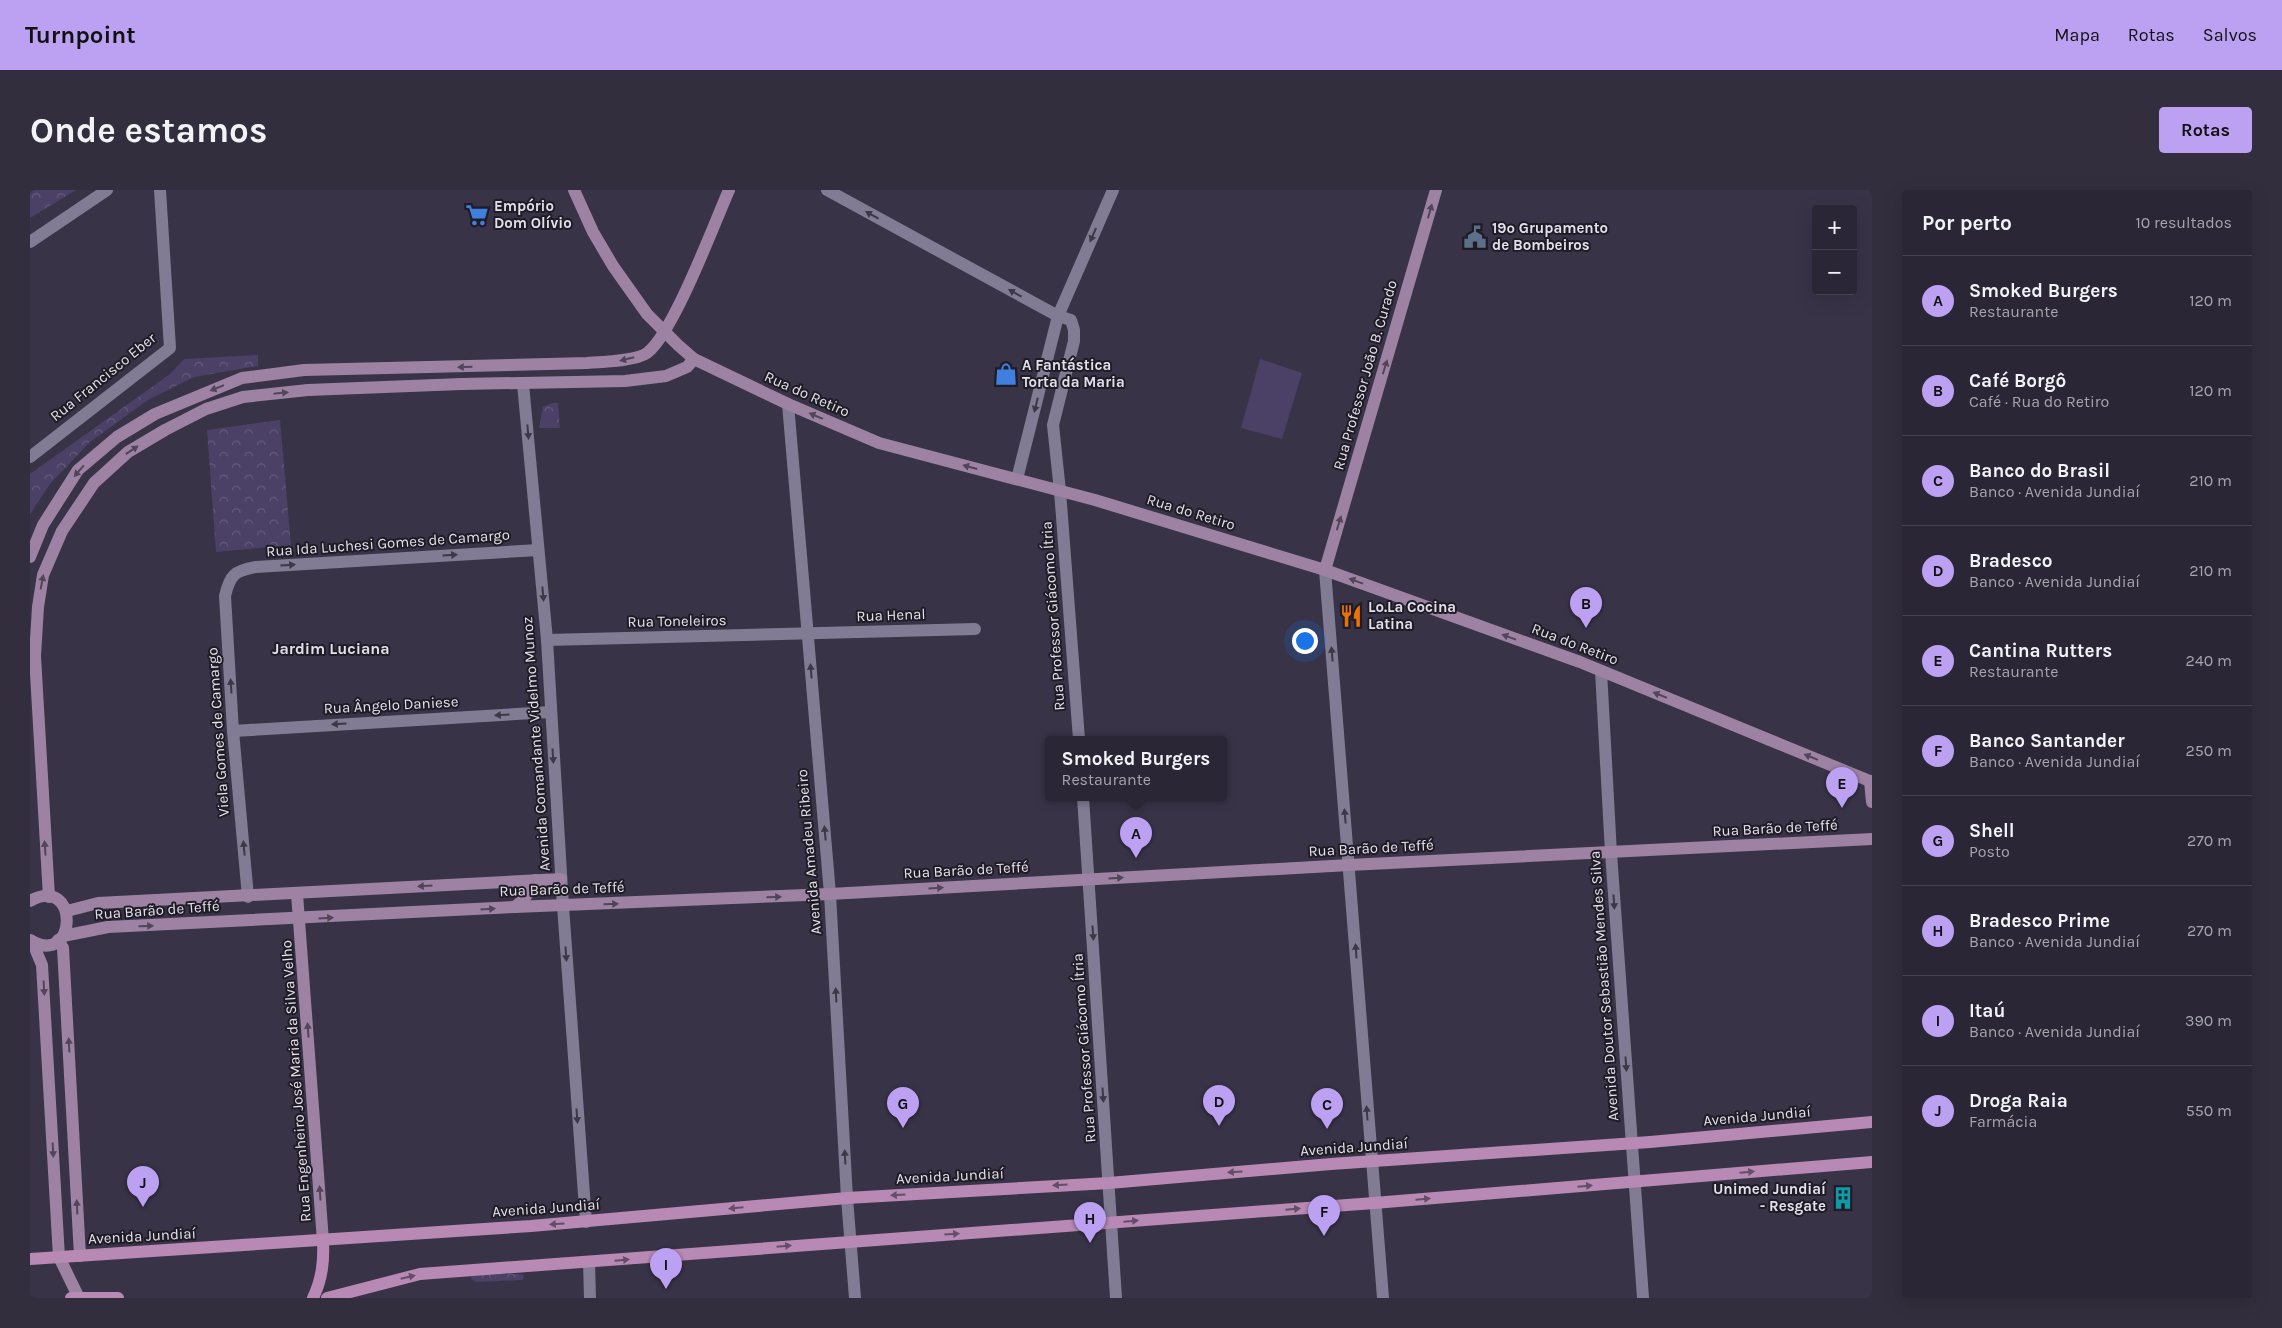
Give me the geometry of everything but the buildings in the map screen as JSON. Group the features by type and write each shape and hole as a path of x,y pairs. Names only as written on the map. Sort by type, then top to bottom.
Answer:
{"main road":[{"name":"Rua do Retiro","path":"574,190 593,232 613,266 647,314 694,359 788,404 879,443 1060,491 1325,570 1601,671 1871,782"},
{"path":"30,557 43,525 78,470 117,437 155,414 242,378 304,370 538,365 619,361 646,354 664,331 680,302 729,190"},
{"name":"Rua Professor João B. Curado","path":"1325,570 1436,190"},
{"path":"49,897 35,656 42,575 62,531 94,483 128,452 206,409 243,397 308,390 462,384 625,381 666,376 687,366 694,359"},
{"path":"523,384 538,365"},
{"path":"1871,782 1872,802"},
{"name":"Rua Barão de Teffé","path":"31,941 45,945 61,938 108,928 515,907 830,894 1349,865 1872,839"},
{"name":"Rua Barão de Teffé","path":"66,911 98,903 248,897 561,879"},
{"path":"515,907 525,898 535,880"},
{"name":"Rua Engenheiro José Maria da Silva Velho","path":"297,894 301,919 323,1241"},
{"path":"30,901 49,897 60,902 66,911 68,924 61,938 80,1256"},
{"path":"31,941 42,965 59,1256 76,1298 118,1298"},
{"name":"Avenida Jundiaí","path":"30,1259 586,1222 847,1198 1109,1183 1631,1143 1872,1122"},
{"path":"327,1298 420,1274 1374,1203 1872,1162"},
{"path":"313,1298 324,1261 323,1241"},
{"path":"354,1298 386,1282"}],"street":[{"path":"30,242 107,190"},
{"name":"Rua Francisco Eber","path":"30,457 170,348 160,190"},
{"path":"827,190 1058,316"},
{"path":"1017,480 1058,316 1113,190"},
{"name":"Rua Professor Giácomo Ítria","path":"1058,316 1071,320 1074,330 1074,341 1053,425 1060,491 1079,736"},
{"name":"Avenida Comandante Videlmo Munoz","path":"523,384 547,640 561,879 586,1222"},
{"name":"Avenida Amadeu Ribeiro","path":"788,404 830,894 847,1198 855,1298"},
{"name":"Rua Ida Luchesi Gomes de Camargo","path":"239,570 256,567 538,550"},
{"name":"Viela Gomes de Camargo","path":"239,570 228,581 225,596 248,897"},
{"path":"1325,570 1349,865 1370,1162 1383,1298"},
{"name":"Rua Henal","path":"807,634 975,629"},
{"name":"Rua Toneleiros","path":"547,640 807,634"},
{"name":"Avenida Doutor Sebastião Mendes Silva","path":"1601,671 1633,1182 1643,1298"},
{"name":"Rua Ângelo Daniese","path":"234,731 550,712"},
{"name":"Rua Professor Giácomo Ítria","path":"1083,801 1116,1298"},
{"path":"589,1262 590,1298"}],"green space":[{"path":"30,190 76,190 30,218"},
{"path":"258,355 258,366 194,377 148,400 90,442 50,484 30,514 30,474 170,374 184,359"},
{"path":"1260,359 1302,373 1282,439 1241,428"},
{"path":"552,403 558,403 560,428 539,428 543,407"},
{"path":"280,420 291,545 216,552 207,430"},
{"path":"521,1274 524,1276 523,1280 476,1282 471,1279 472,1276"}],"place":[{"name":"Empório Dom Olívio","path":"477,215"},
{"name":"19º Grupamento de Bombeiros","path":"1475,237"},
{"name":"A Fantástica Torta da Maria","path":"1006,374"},
{"name":"Lo.La Cocina Latina","path":"1351,616"},
{"name":"Café Borgô","path":"1586,628"},
{"name":"Cantina Rutters","path":"1842,808"},
{"name":"Smoked Burgers","path":"1136,858"},
{"name":"Bradesco","path":"1219,1126"},
{"name":"Shell","path":"903,1128"},
{"name":"Banco do Brasil","path":"1327,1129"},
{"name":"Unimed Jundiaí - Resgate","path":"1843,1198"},
{"name":"Droga Raia","path":"143,1207"},
{"name":"Banco Santander","path":"1324,1236"},
{"name":"Bradesco Prime","path":"1090,1243"},
{"name":"Itaú","path":"666,1289"}],"district":[{"name":"Jardim Luciana","path":"331,648"}]}
